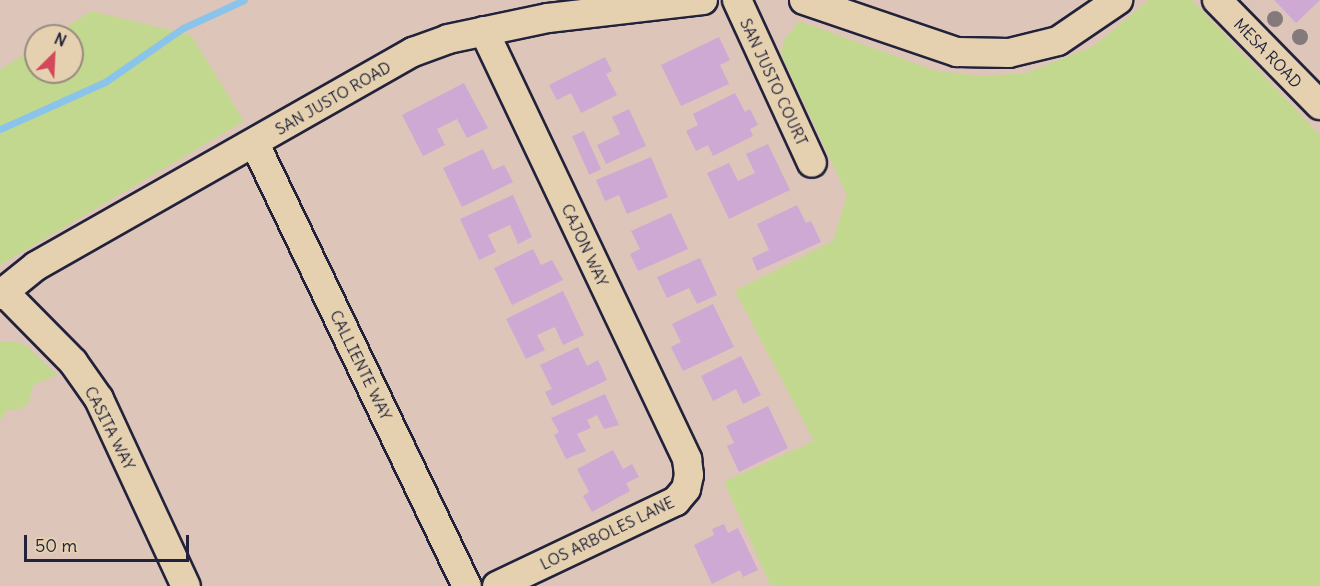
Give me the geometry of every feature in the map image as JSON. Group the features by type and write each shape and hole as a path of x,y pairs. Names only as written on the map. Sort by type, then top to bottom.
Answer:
{"street":[{"name":"SAN JUSTO ROAD","path":"1,293 36,266 255,144 413,52 484,31 548,18 703,0"},
{"name":"SAN JUSTO COURT","path":"737,0 812,163"},
{"path":"804,0 957,52 1009,53 1058,41 1118,0"},
{"name":"MESA ROAD","path":"1217,0 1320,105"},
{"name":"CAJON WAY","path":"484,31 687,459"},
{"name":"CALLIENTE WAY","path":"255,144 467,586"},
{"name":"CASITA WAY","path":"1,293 74,362 99,399 186,586"},
{"name":"LOS ARBOLES LANE","path":"497,586 676,501 686,489 687,459"}],"green space":[{"path":"1149,0 1192,0 1320,135 1320,586 771,586 724,482 814,441 735,291 833,241 847,195 781,54 784,40 799,21 936,71 984,76 1026,73 1094,46"},
{"path":"91,11 191,35 244,121 0,265 0,70 24,54 24,84 84,84 84,24 71,24"},
{"path":"15,341 28,347 57,375 33,385 29,403 18,410 8,410 0,420 0,342"}],"building":[{"path":"1274,0 1320,0 1296,23"},
{"path":"719,37 730,60 720,65 729,84 681,106 661,65"},
{"path":"605,57 612,71 606,74 617,95 581,113 571,93 557,100 549,85"},
{"path":"464,83 488,128 467,138 457,119 437,129 445,145 423,156 402,115"},
{"path":"735,93 745,112 750,109 758,125 750,129 753,136 713,156 708,145 696,151 686,131 698,125 693,114"},
{"path":"629,109 646,146 606,164 597,145 620,134 612,117"},
{"path":"584,131 601,169 589,175 572,136"},
{"path":"768,144 790,190 729,219 707,173 729,163 738,181 755,173 746,154"},
{"path":"483,149 493,170 504,165 513,182 462,207 443,168"},
{"path":"651,157 668,197 627,214 619,195 605,201 596,180"},
{"path":"513,195 532,237 518,244 510,225 488,235 496,252 479,260 460,219"},
{"path":"797,205 806,223 811,221 821,242 757,271 752,258 769,250 757,224"},
{"path":"671,213 688,249 638,271 630,254 640,249 631,231"},
{"path":"533,249 541,265 552,260 563,280 512,305 494,268"},
{"path":"700,258 717,295 697,304 689,288 667,298 657,277"},
{"path":"563,291 584,335 563,345 555,327 537,335 545,350 526,359 506,319"},
{"path":"713,304 734,347 683,371 671,347 681,342 672,324"},
{"path":"578,347 587,366 598,360 607,380 552,406 545,392 552,389 540,365"},
{"path":"741,356 761,395 743,404 736,389 713,401 701,376"},
{"path":"605,394 619,425 604,429 597,415 587,420 591,428 577,434 586,451 566,459 554,435 559,432 551,418"},
{"path":"768,406 788,448 739,472 727,446 734,443 726,426"},
{"path":"613,450 623,469 632,464 639,477 626,483 630,491 592,512 583,496 589,492 577,469"},
{"path":"724,524 728,533 738,528 758,570 743,577 740,570 712,584 694,545 714,535 712,529"}],"waterway":[{"path":"0,129 105,82 183,28 244,0"}]}
